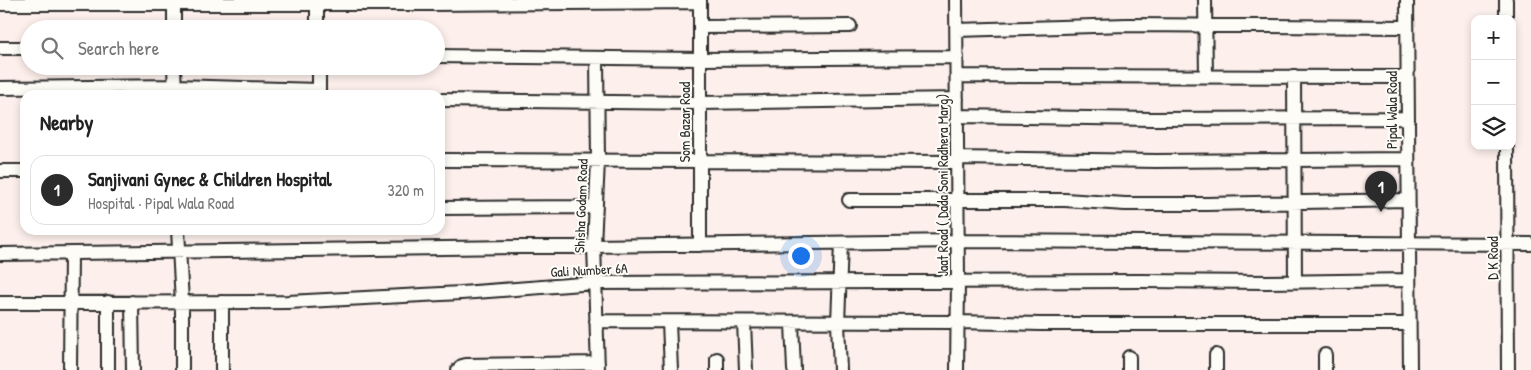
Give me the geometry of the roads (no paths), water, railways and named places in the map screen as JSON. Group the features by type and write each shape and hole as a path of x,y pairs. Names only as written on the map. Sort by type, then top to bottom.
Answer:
{"street":[{"name":"Jaat Road ( Dada Soni Radhera Marg)","path":"956,0 958,160 957,370"},
{"path":"1205,0 1206,76"},
{"name":"Pipal Wala Road","path":"1407,0 1410,370"},
{"path":"1506,0 1506,15"},
{"path":"0,4 700,1"},
{"name":"Som Bazar Road","path":"700,1 700,245"},
{"path":"174,2 174,20"},
{"path":"317,3 318,20"},
{"path":"956,30 1128,25 1407,27"},
{"path":"700,27 850,26"},
{"path":"0,48 20,48"},
{"path":"445,56 700,59 957,57"},
{"name":"Shisha Godam Road","path":"597,58 598,161 594,245 598,366"},
{"path":"0,88 175,90 174,75"},
{"path":"319,75 319,90"},
{"path":"957,76 1407,76"},
{"path":"1294,76 1296,282"},
{"path":"445,100 699,103 957,99"},
{"path":"957,116 1152,120 1408,118"},
{"name":"D K Road","path":"1507,150 1508,370"},
{"path":"445,160 700,162 1408,159"},
{"path":"0,171 20,171"},
{"path":"849,200 1065,200 1125,204 1408,200"},
{"path":"445,208 596,207"},
{"path":"178,235 182,302 182,370"},
{"path":"0,254 958,241 1531,244"},
{"path":"840,370 838,323 841,243"},
{"path":"70,370 71,253"},
{"name":"Gali Number 6A","path":"182,302 288,302 461,293 595,283 1296,282 1409,280"},
{"path":"108,302 108,370"},
{"path":"132,302 133,370"},
{"path":"0,304 182,302"},
{"path":"222,302 222,370"},
{"path":"596,321 1409,324"},
{"path":"669,322 670,370"},
{"path":"744,322 746,370"},
{"path":"792,323 794,370"},
{"path":"1216,355 1216,370"},
{"path":"1325,356 1325,370"},
{"path":"1129,357 1129,370"},
{"path":"458,370 466,365 530,367 598,366"}],"place":[{"name":"Sanjivani Gynec & Children Hospital","path":"1381,212"}]}
